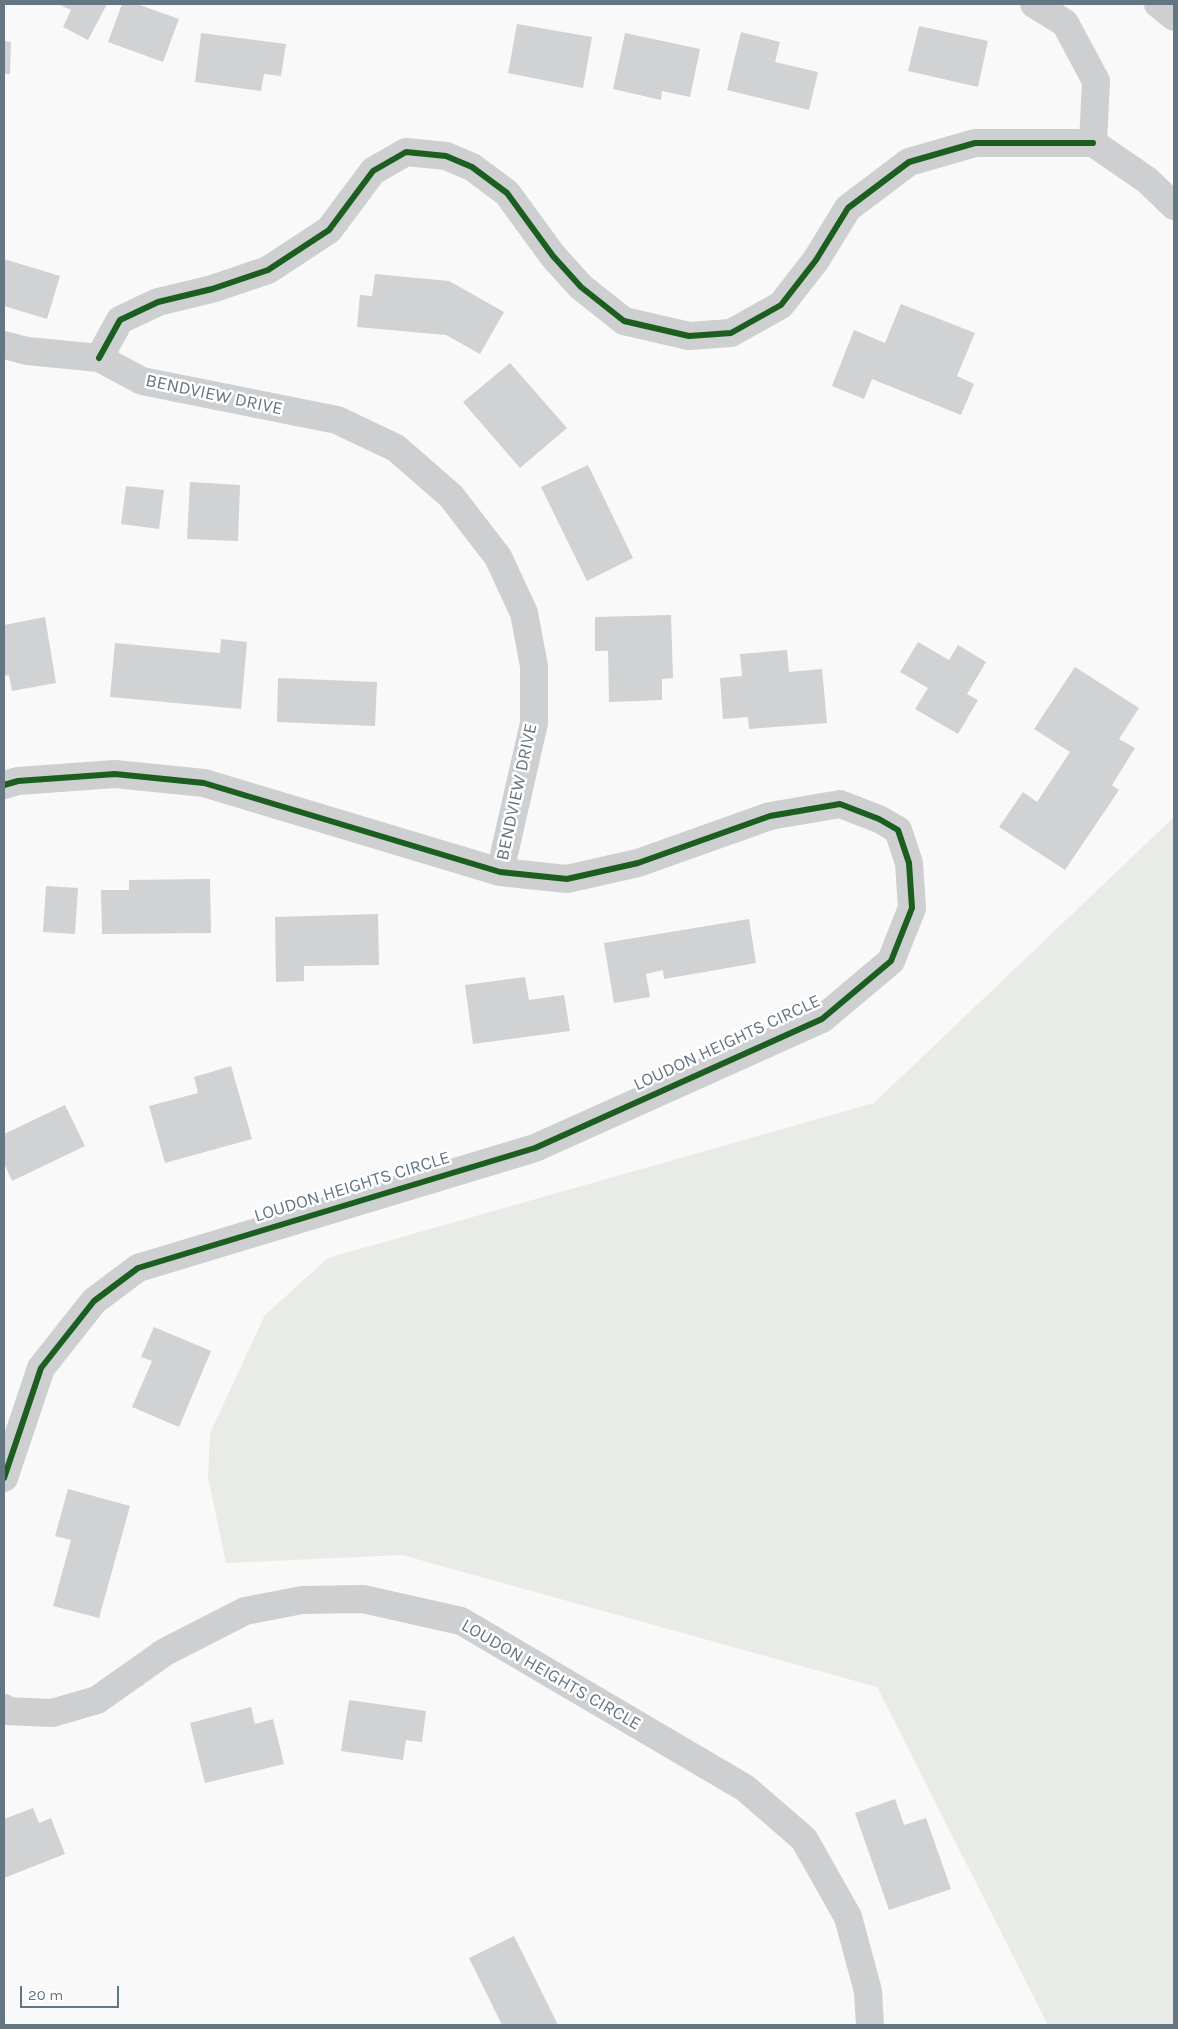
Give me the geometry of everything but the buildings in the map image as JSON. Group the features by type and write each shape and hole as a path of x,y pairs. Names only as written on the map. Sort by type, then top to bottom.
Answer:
{"street":[{"path":"1034,4 1065,23 1096,80 1094,143"},
{"path":"1158,4 1174,17"},
{"path":"4,344 27,351 99,358 120,320 158,302 212,289 268,270 329,230 373,171 406,152 446,156 472,167 507,193 553,256 581,287 624,321 689,336 731,333 782,305 816,260 848,208 909,162 975,143 1094,143 1148,180 1174,206"},
{"name":"BENDVIEW DRIVE","path":"99,358 142,381 337,420 396,448 451,496 498,557 524,612 534,666 534,723 500,872"},
{"name":"LOUDON HEIGHTS CIRCLE","path":"4,785 18,781 115,774 204,784 500,872 567,879 638,864 770,816 840,804 879,818 898,830 909,864 912,908 891,961 822,1019 536,1148 138,1268 94,1301 41,1368 4,1478"},
{"name":"LOUDON HEIGHTS CIRCLE","path":"4,1708 7,1710 52,1713 97,1700 165,1652 246,1611 302,1600 363,1599 461,1621 745,1788 804,1839 848,1916 868,1991 870,2025"}],"shaded area":[{"path":"1174,817 1174,2025 1048,2025 877,1687 402,1555 226,1563 208,1477 210,1433 265,1315 328,1258 874,1103"}],"cycle path":[{"path":"99,358 120,320 158,302 212,289 268,270 329,230 373,171 406,152 446,156 472,167 507,193 553,256 581,287 624,321 689,336 731,333 781,305 816,260 848,208 909,162 975,143 1093,143"},
{"path":"4,785 18,781 115,774 204,783 500,872 567,879 638,863 770,816 840,804 879,819 898,830 909,863 912,908 891,961 822,1019 535,1148 138,1268 94,1301 41,1368 4,1478"}]}
